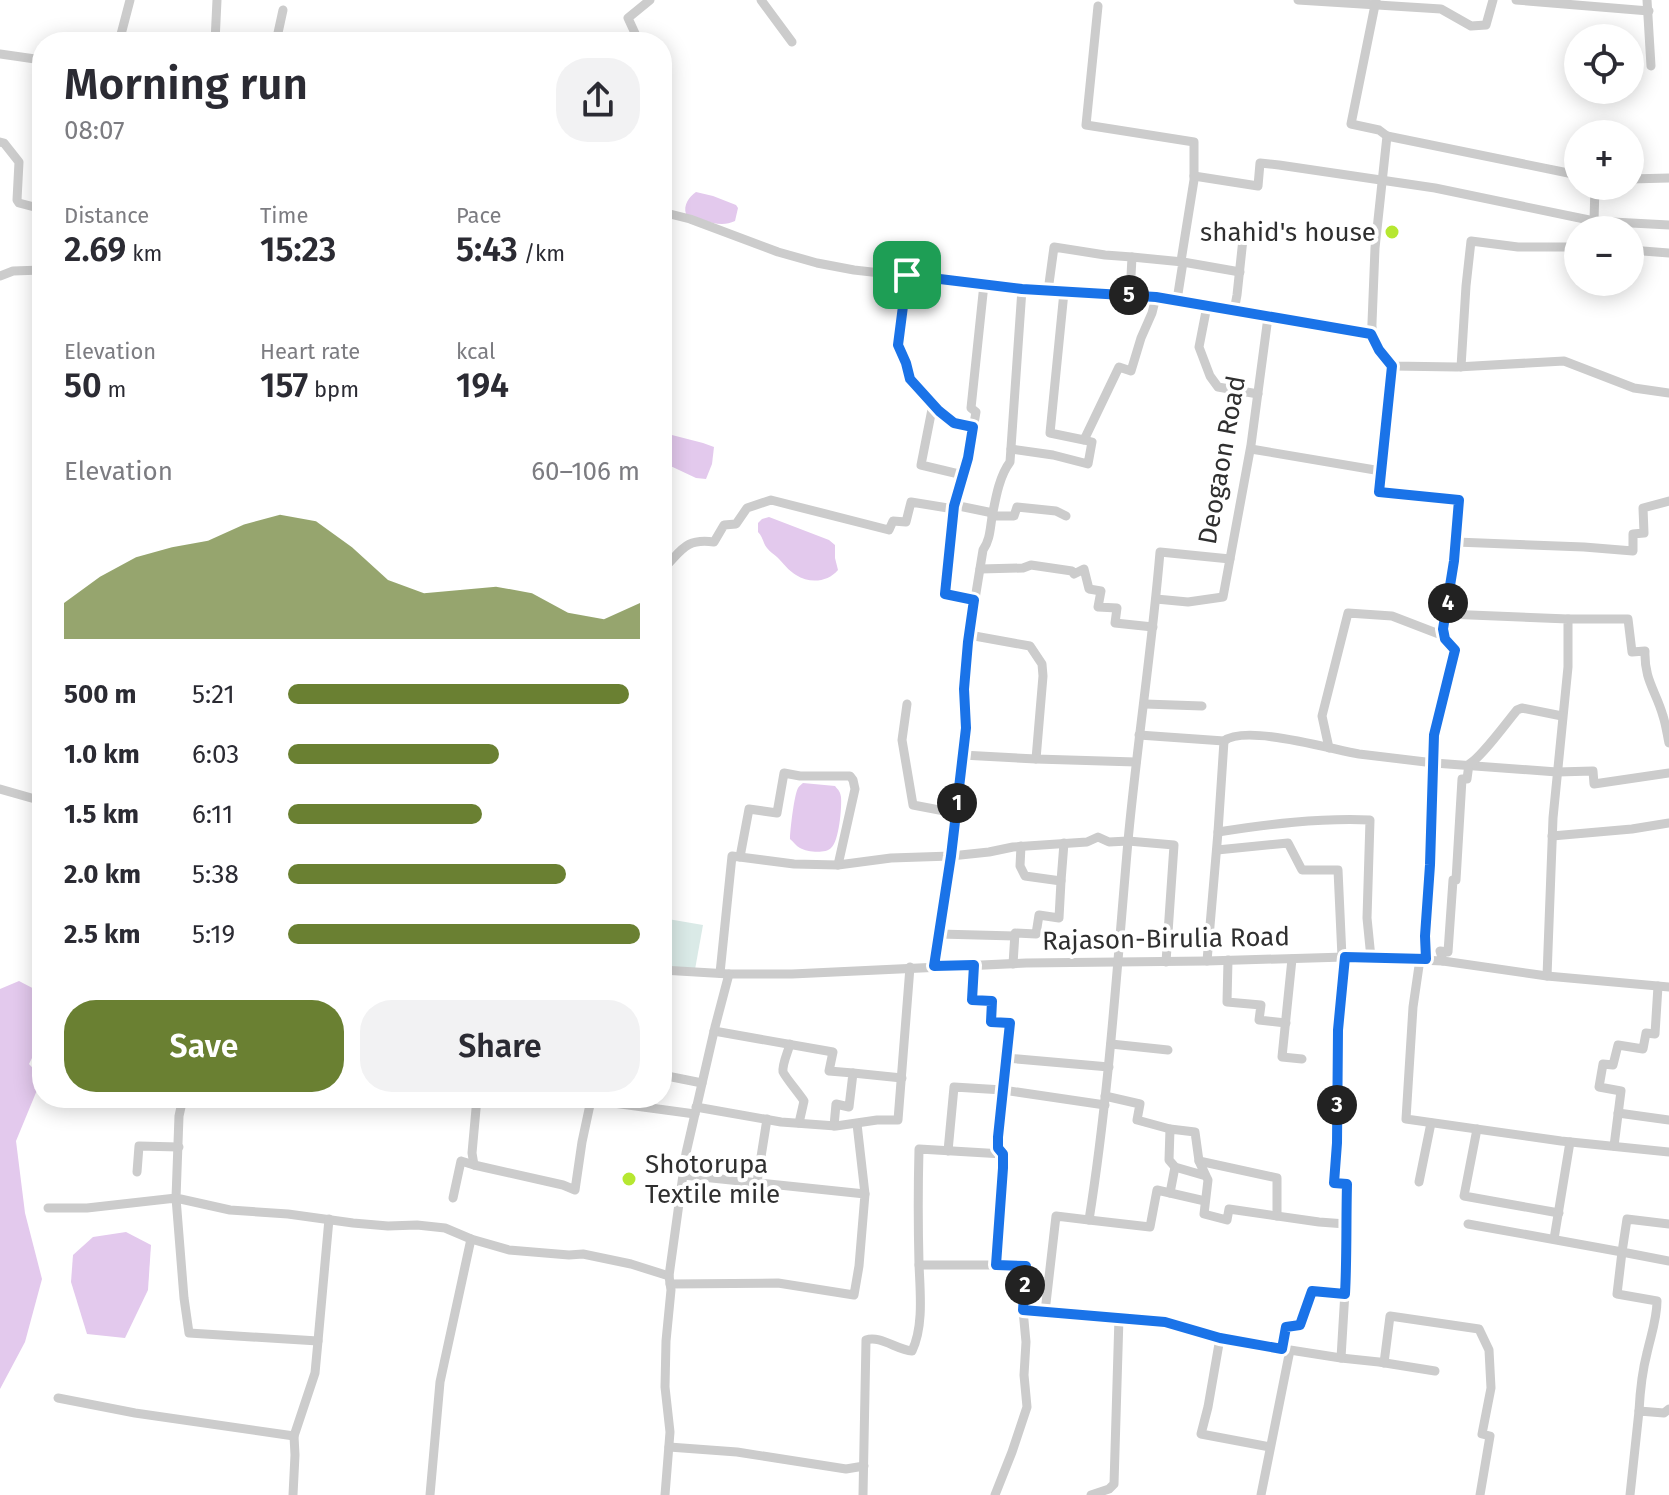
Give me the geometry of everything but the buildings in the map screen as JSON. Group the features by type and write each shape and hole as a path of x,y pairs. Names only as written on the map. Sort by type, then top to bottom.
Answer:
{"street":[{"path":"122,32 130,0"},
{"path":"215,32 217,0"},
{"path":"634,32 628,18 650,0"},
{"path":"761,0 792,42"},
{"path":"1298,0 1441,9 1471,26 1486,25 1493,0"},
{"path":"1516,0 1648,5 1651,66"},
{"path":"1375,3 1351,124 1379,130 1387,136 1564,172"},
{"path":"1098,6 1086,125 1194,142 1194,176 1177,300"},
{"path":"278,32 283,10"},
{"path":"0,54 32,59"},
{"path":"1387,136 1375,248 1371,334 1392,366 1379,492 1459,500 1443,629 1444,636 1455,650 1434,735 1425,936 1413,1007 1406,1119 1570,1142 1669,1152"},
{"path":"0,142 19,162 17,200 32,206"},
{"path":"1194,176 1258,186 1260,163 1435,188 1570,216"},
{"path":"1644,179 1669,178"},
{"path":"672,214 778,252 854,270 1022,289 1156,297 1371,334"},
{"path":"1644,224 1669,225"},
{"path":"1234,311 1243,239"},
{"path":"1461,367 1471,241 1518,247 1564,247"},
{"path":"1048,291 1054,247 1240,272"},
{"path":"1644,251 1669,253"},
{"path":"1130,295 1132,257"},
{"path":"0,276 13,271 32,270"},
{"path":"907,275 898,345 910,379 954,423 973,427"},
{"path":"974,600 945,594 954,507 976,412 971,408 984,284"},
{"path":"934,966 966,728 964,689 974,600 992,514 1004,470 1010,462 1022,289"},
{"path":"1011,449 1088,464 1092,442 1050,433 1064,292"},
{"path":"1084,440 1119,367 1131,371 1156,297"},
{"path":"1207,306 1199,347 1210,376 1218,387 1258,394"},
{"name":"Deogaon Road","path":"1089,1220 1109,1067 1128,841 1160,552 1230,559 1251,449 1268,317"},
{"path":"1392,366 1461,367 1564,361 1634,388 1669,393"},
{"path":"933,404 921,465 963,475"},
{"path":"1251,449 1381,471"},
{"path":"672,559 684,546 695,540 714,542 724,525 736,524 747,508 771,500 889,530 893,521 906,522 911,502 1014,516 1017,507 1056,511 1066,516"},
{"path":"1456,542 1633,551 1633,534 1644,533 1643,508 1669,501"},
{"path":"1156,599 1188,602 1223,597 1230,559"},
{"path":"980,569 1031,565 1072,571 1074,574 1084,569 1089,589 1101,591 1098,607 1117,608 1115,623 1153,627"},
{"path":"1329,748 1322,716 1348,613 1392,616 1444,636"},
{"path":"1446,614 1628,619 1632,652 1645,651 1648,681 1663,715 1669,743"},
{"path":"1547,976 1552,836 1568,667 1568,619"},
{"path":"969,635 1030,646 1042,664 1036,759"},
{"path":"907,704 902,740 913,805 955,813"},
{"path":"1145,704 1202,706"},
{"path":"1469,764 1477,761 1517,710 1522,708 1562,716"},
{"path":"1139,735 1224,741 1230,736 1262,735 1357,753 1434,763 1557,772 1593,771 1594,784 1669,773"},
{"path":"1207,961 1224,741"},
{"path":"962,755 1136,762"},
{"path":"1443,961 1440,951 1448,952 1453,880 1456,880 1462,779 1467,779 1469,764"},
{"path":"740,857 749,809 777,813 784,773 850,776 855,789 838,865"},
{"path":"0,789 32,798"},
{"path":"1218,832 1276,822 1370,820 1367,918 1371,958"},
{"path":"1552,836 1669,823"},
{"path":"665,1495 670,1432 665,1372 669,1280 683,1175 724,973 732,856 794,864 838,865 1087,842 1098,837 1109,842 1174,845 1166,962"},
{"path":"1013,964 1015,933 1036,934 1039,915 1059,918 1064,843"},
{"path":"1217,850 1288,843 1302,870 1338,870 1343,957 1334,1183 1347,1184 1347,1258 1341,1358"},
{"path":"1021,846 1020,866 1025,876 1061,881"},
{"path":"939,934 1015,936"},
{"name":"Rajason-Birulia Road","path":"672,970 792,974 934,966 1343,957 1423,959 1547,976 1664,986"},
{"path":"1292,959 1282,1057 1302,1059"},
{"path":"1228,960 1227,1002 1261,1005 1259,1020 1286,1023"},
{"path":"974,965 972,1000 992,1001 991,1022 1010,1023 998,1137 1003,1168 996,1265"},
{"path":"672,1108 834,1126 898,1120 910,967"},
{"path":"1614,1146 1621,1091 1599,1087 1603,1064 1613,1065 1618,1045 1643,1049 1646,1033 1655,1034 1664,986"},
{"path":"714,1031 833,1052 829,1071 902,1078"},
{"path":"790,1044 783,1072 804,1101 799,1123"},
{"path":"1111,1044 1168,1050"},
{"path":"1006,1058 1109,1067"},
{"path":"834,1126 836,1104 849,1107 853,1073"},
{"path":"672,1077 702,1083"},
{"path":"948,1151 954,1087 1140,1104 1137,1120 1195,1132 1199,1161 1208,1180 1204,1214 1227,1220 1229,1209 1346,1224"},
{"path":"181,1108 176,1198 189,1333 318,1341"},
{"path":"474,1165 472,1153 476,1108"},
{"path":"453,1198 461,1161 575,1190 589,1108"},
{"path":"1618,1113 1669,1120"},
{"path":"757,1182 767,1119"},
{"path":"1419,1182 1431,1123"},
{"path":"48,1208 87,1208 176,1198 230,1210 388,1226 445,1228 509,1250 583,1254 631,1264 669,1280 778,1283 854,1295 865,1194 857,1124"},
{"path":"1170,1129 1169,1160 1175,1167 1206,1176"},
{"path":"1477,1129 1464,1196 1559,1213"},
{"path":"1554,1239 1570,1142"},
{"path":"137,1172 139,1146 179,1147"},
{"path":"863,1495 866,1340 873,1338 906,1351 914,1349 922,1297 919,1149 1003,1154"},
{"path":"1199,1161 1277,1178 1277,1216"},
{"path":"1170,1193 1175,1167"},
{"path":"683,1175 865,1194"},
{"path":"1045,1312 1056,1216 1150,1227 1157,1190 1205,1201"},
{"path":"293,1495 294,1436 315,1373 329,1219"},
{"path":"1630,1495 1640,1396 1646,1356 1657,1319 1657,1301 1617,1294 1622,1252 1627,1219 1669,1224"},
{"path":"1468,1224 1669,1261"},
{"path":"430,1495 440,1382 471,1239"},
{"path":"919,1265 1026,1266 1023,1310 1027,1407 995,1495"},
{"path":"1261,1495 1286,1349 1286,1327 1300,1325 1312,1291 1345,1294"},
{"path":"1023,1310 1165,1322 1220,1338 1435,1371"},
{"path":"1384,1363 1390,1316 1479,1329 1489,1350 1491,1388 1482,1434 1490,1436 1480,1495"},
{"path":"1091,1495 1114,1484 1119,1317"},
{"path":"1220,1338 1201,1434 1270,1447"},
{"path":"58,1398 135,1413 294,1436"},
{"path":"1639,1411 1664,1413 1669,1409"},
{"path":"669,1447 737,1452 846,1469 864,1466"}],"shaded area":[{"path":"696,192 736,205 735,221 717,224 686,214 687,202"},
{"path":"672,435 714,447 706,479 696,478 672,467"},
{"path":"769,517 829,540 835,545 838,570 818,580 807,580 793,573 768,549 758,532 758,523"},
{"path":"803,783 835,786 840,793 838,832 828,850 807,851 790,839 795,798"},
{"path":"672,920 703,925 694,975 672,971"},
{"path":"19,981 32,988 32,1058 29,1064 32,1067 32,1102 16,1141 25,1213 42,1279 25,1342 0,1389 0,989"},
{"path":"126,1232 151,1245 148,1290 125,1338 87,1334 71,1282 73,1255 93,1237"}],"place":[{"name":"shahid's house","path":"1392,232"},
{"name":"Shotorupa Textile mile","path":"629,1179"}],"route":[{"path":"907,275 1022,289 1156,297 1371,334 1392,366 1379,492 1459,500 1454,561 1443,629 1445,639 1455,650 1434,735 1426,959 1345,957 1338,1030 1334,1183 1347,1184 1345,1294 1312,1291 1300,1325 1286,1327 1282,1349 1220,1338 1165,1322 1023,1310 1026,1266 996,1265 1003,1168 998,1137 1010,1023 991,1022 992,1001 972,1000 974,965 934,966 966,728 964,689 974,600 945,594 954,506 973,427 954,423 910,379 898,345 907,275"}]}
